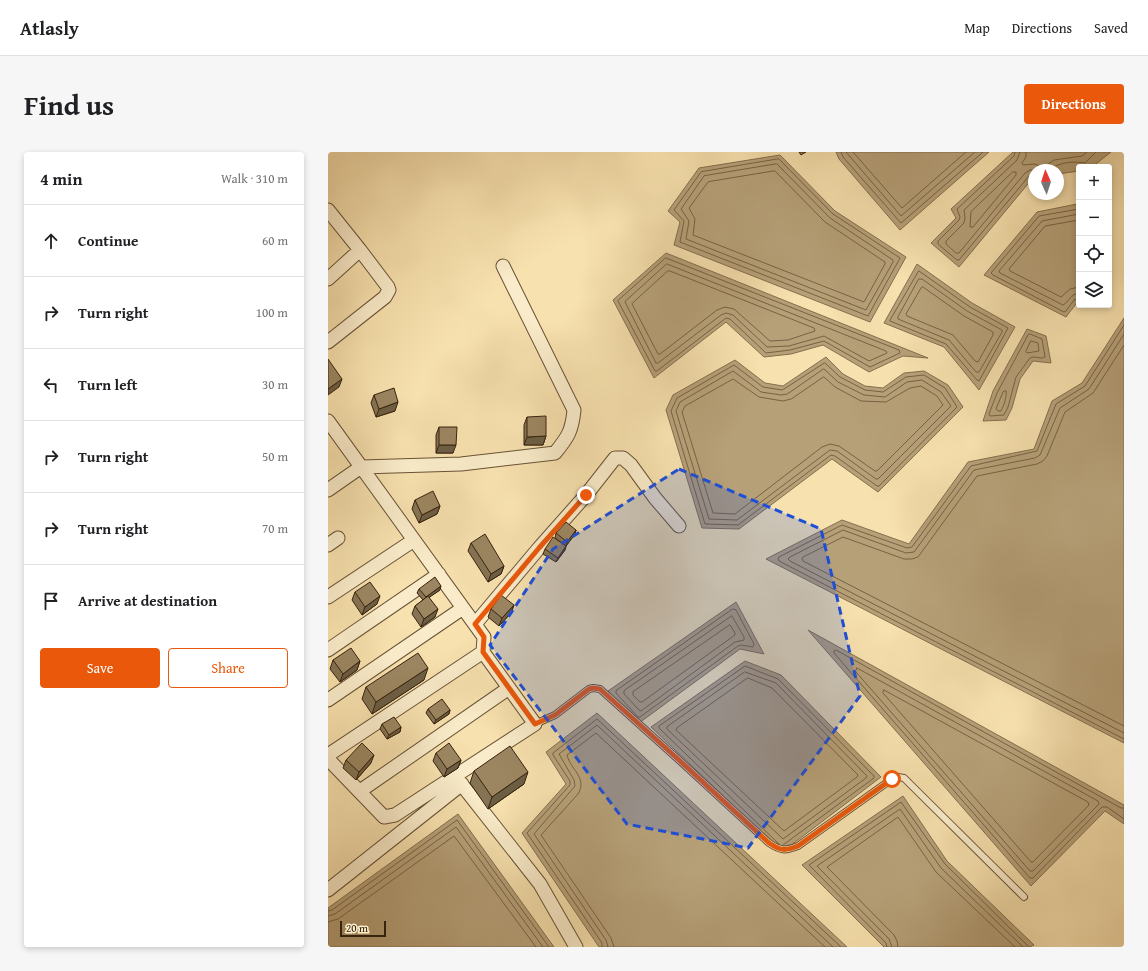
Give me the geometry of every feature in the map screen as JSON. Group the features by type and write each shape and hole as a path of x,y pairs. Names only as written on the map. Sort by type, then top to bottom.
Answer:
{"street":[{"path":"328,342 385,297 388,293 388,287 329,212"},
{"path":"328,279 360,250"},
{"path":"328,490 362,467 461,464 555,453 567,439 573,423 574,410 503,266"},
{"path":"328,421 484,637 483,652 535,724 458,780 328,890"},
{"path":"475,624 586,495 615,458 623,458 631,464 655,498 679,526"},
{"path":"328,597 414,540"},
{"path":"328,650 439,574"},
{"path":"328,700 463,608"},
{"path":"328,755 483,652"},
{"path":"360,791 509,688"},
{"path":"328,759 384,817 395,815 458,780"},
{"path":"458,780 540,884 576,947"}],"lane":[{"path":"535,724 555,715 589,689 600,689 769,843 778,849 788,850 798,846 892,779 898,777 904,778 1024,897"}],"highlighted area":[{"path":"679,469 821,529 860,696 748,848 627,824 490,645 553,549"}],"water":[{"path":"836,152 989,152 900,230 839,159"},
{"path":"1013,152 1111,152 1096,164 1076,164 1076,171 1064,173 1064,164 1028,164 1028,184 959,267 931,243 956,218 951,209"},
{"path":"780,155 835,211 906,257 870,322 674,245 680,222 668,211 699,168"},
{"path":"1076,204 1076,304 1066,317 984,275 1037,212"},
{"path":"666,253 928,358 903,356 869,372 823,345 791,354 764,357 726,322 654,378 613,300"},
{"path":"917,264 972,303 1015,327 979,390 944,347 884,323"},
{"path":"1124,318 1124,743 766,559 842,520 909,544 968,462 1034,449 1052,401 1082,383"},
{"path":"1027,329 1046,336 1051,363 1033,361 1020,379 1012,408 1006,420 983,421 993,391"},
{"path":"826,357 843,374 865,386 883,388 904,373 924,371 948,385 963,407 878,492 832,459 739,529 702,528 666,410 673,395 735,360 765,383 783,386"},
{"path":"736,602 764,654 740,649 639,723 608,691"},
{"path":"808,630 1124,805 1124,824 1105,811 1031,886"},
{"path":"745,661 781,675 881,777 782,852 651,727"},
{"path":"597,713 847,947 599,947 522,833 566,784 546,752"},
{"path":"903,796 947,861 1034,945 1030,947 884,947 802,865"},
{"path":"458,814 554,947 328,947 328,908"}],"building":[{"path":"328,359 342,379 328,389"},
{"path":"394,388 398,402 379,409 374,395"},
{"path":"546,416 546,436 527,437 527,417"},
{"path":"439,427 457,427 456,445 439,445"},
{"path":"433,491 440,506 422,515 415,500"},
{"path":"566,522 576,530 567,542 556,533"},
{"path":"485,534 504,566 491,574 471,543"},
{"path":"553,537 566,546 558,558 545,549"},
{"path":"435,577 441,586 426,597 419,589"},
{"path":"370,582 380,596 365,607 355,592"},
{"path":"501,595 514,605 502,618 491,609"},
{"path":"428,596 438,609 424,619 415,606"},
{"path":"351,648 360,661 343,674 333,660"},
{"path":"418,653 428,668 376,702 366,687"},
{"path":"442,699 450,710 436,720 428,709"},
{"path":"394,717 401,727 389,735 382,724"},
{"path":"362,743 374,755 359,772 346,760"},
{"path":"449,743 461,760 447,769 436,753"},
{"path":"510,746 528,772 492,797 474,771"}],"route":[{"path":"586,495 475,624 484,637 483,652 535,724 555,715 589,689 600,689 769,843 778,849 788,850 798,846 892,779"}]}
